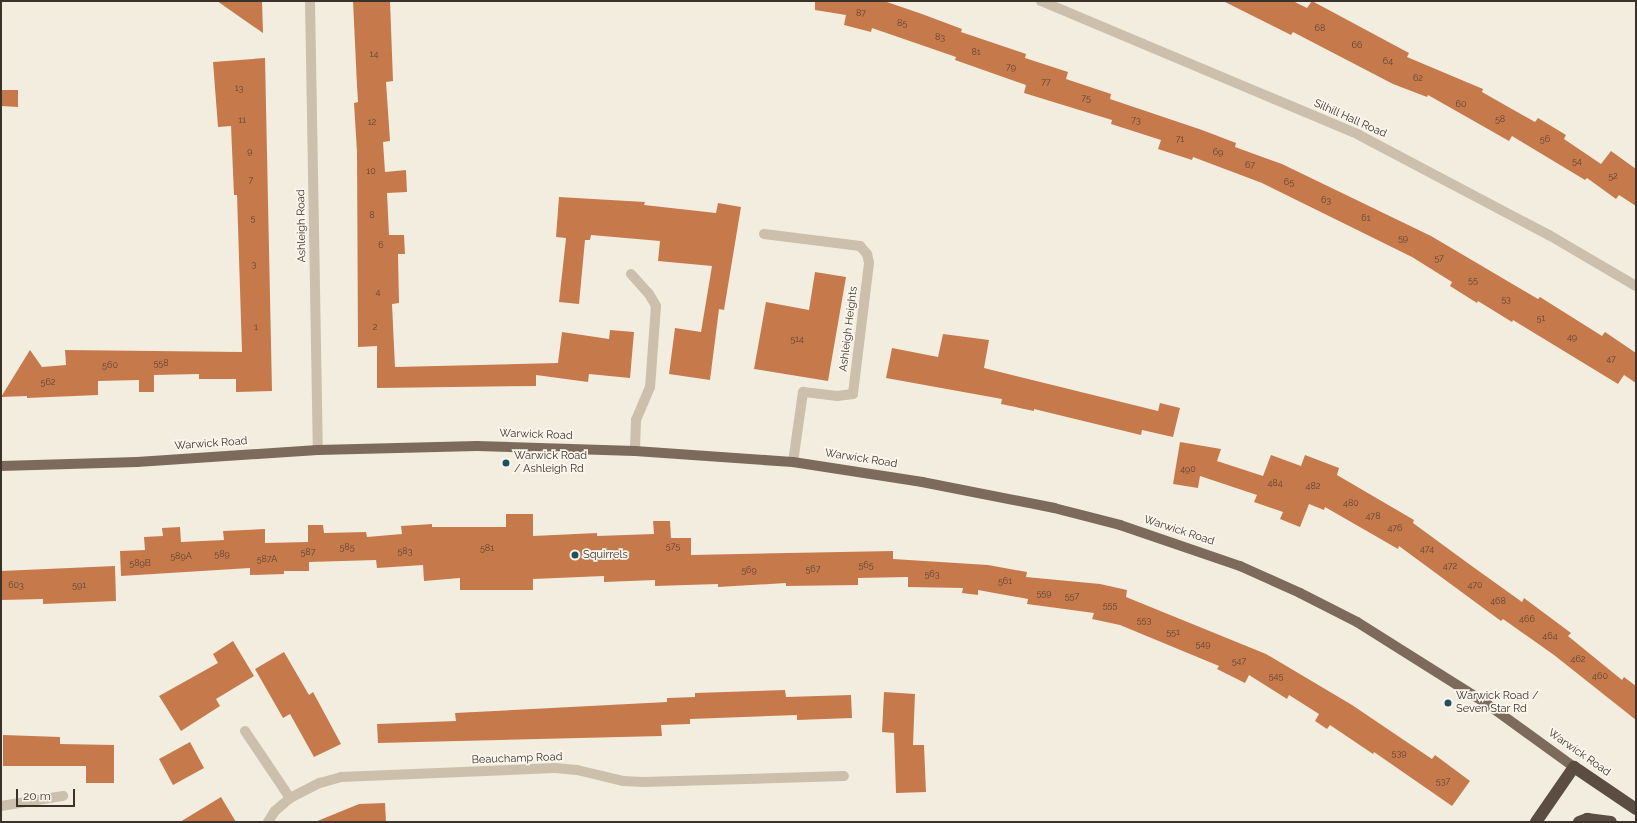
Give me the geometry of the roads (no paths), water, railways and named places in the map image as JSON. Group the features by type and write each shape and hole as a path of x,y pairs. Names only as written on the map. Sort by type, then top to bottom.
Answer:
{"highway":[{"name":"Warwick Road","path":"1574,767 1636,809"},
{"path":"1536,822 1574,767"},
{"path":"1579,822 1587,819 1611,822"}],"main road":[{"name":"Warwick Road","path":"1,466 138,462 318,450 477,446 635,451 793,462 922,482 1054,508 1120,525 1240,566 1300,592 1357,622 1480,700 1574,767"}],"street":[{"name":"Ashleigh Road","path":"310,1 318,450"},
{"name":"Silhill Hall Road","path":"1041,1 1359,135 1549,235 1636,286"},
{"name":"Ashleigh Heights","path":"764,234 860,246 867,254 869,263 853,394 837,396 803,392 793,462"},
{"path":"631,274 649,294 656,306 650,387 636,420 635,451"},
{"path":"245,731 290,798"},
{"name":"Beauchamp Road","path":"268,822 275,811 290,798 320,783 341,777 555,768 577,770 623,781 642,782 844,776"},
{"path":"1,806 63,796"}],"place":[{"name":"Warwick Road / Ashleigh Rd","path":"506,463"},
{"name":"Squirrels","path":"575,555"},
{"name":"Warwick Road / Seven Star Rd","path":"1448,703"}]}
